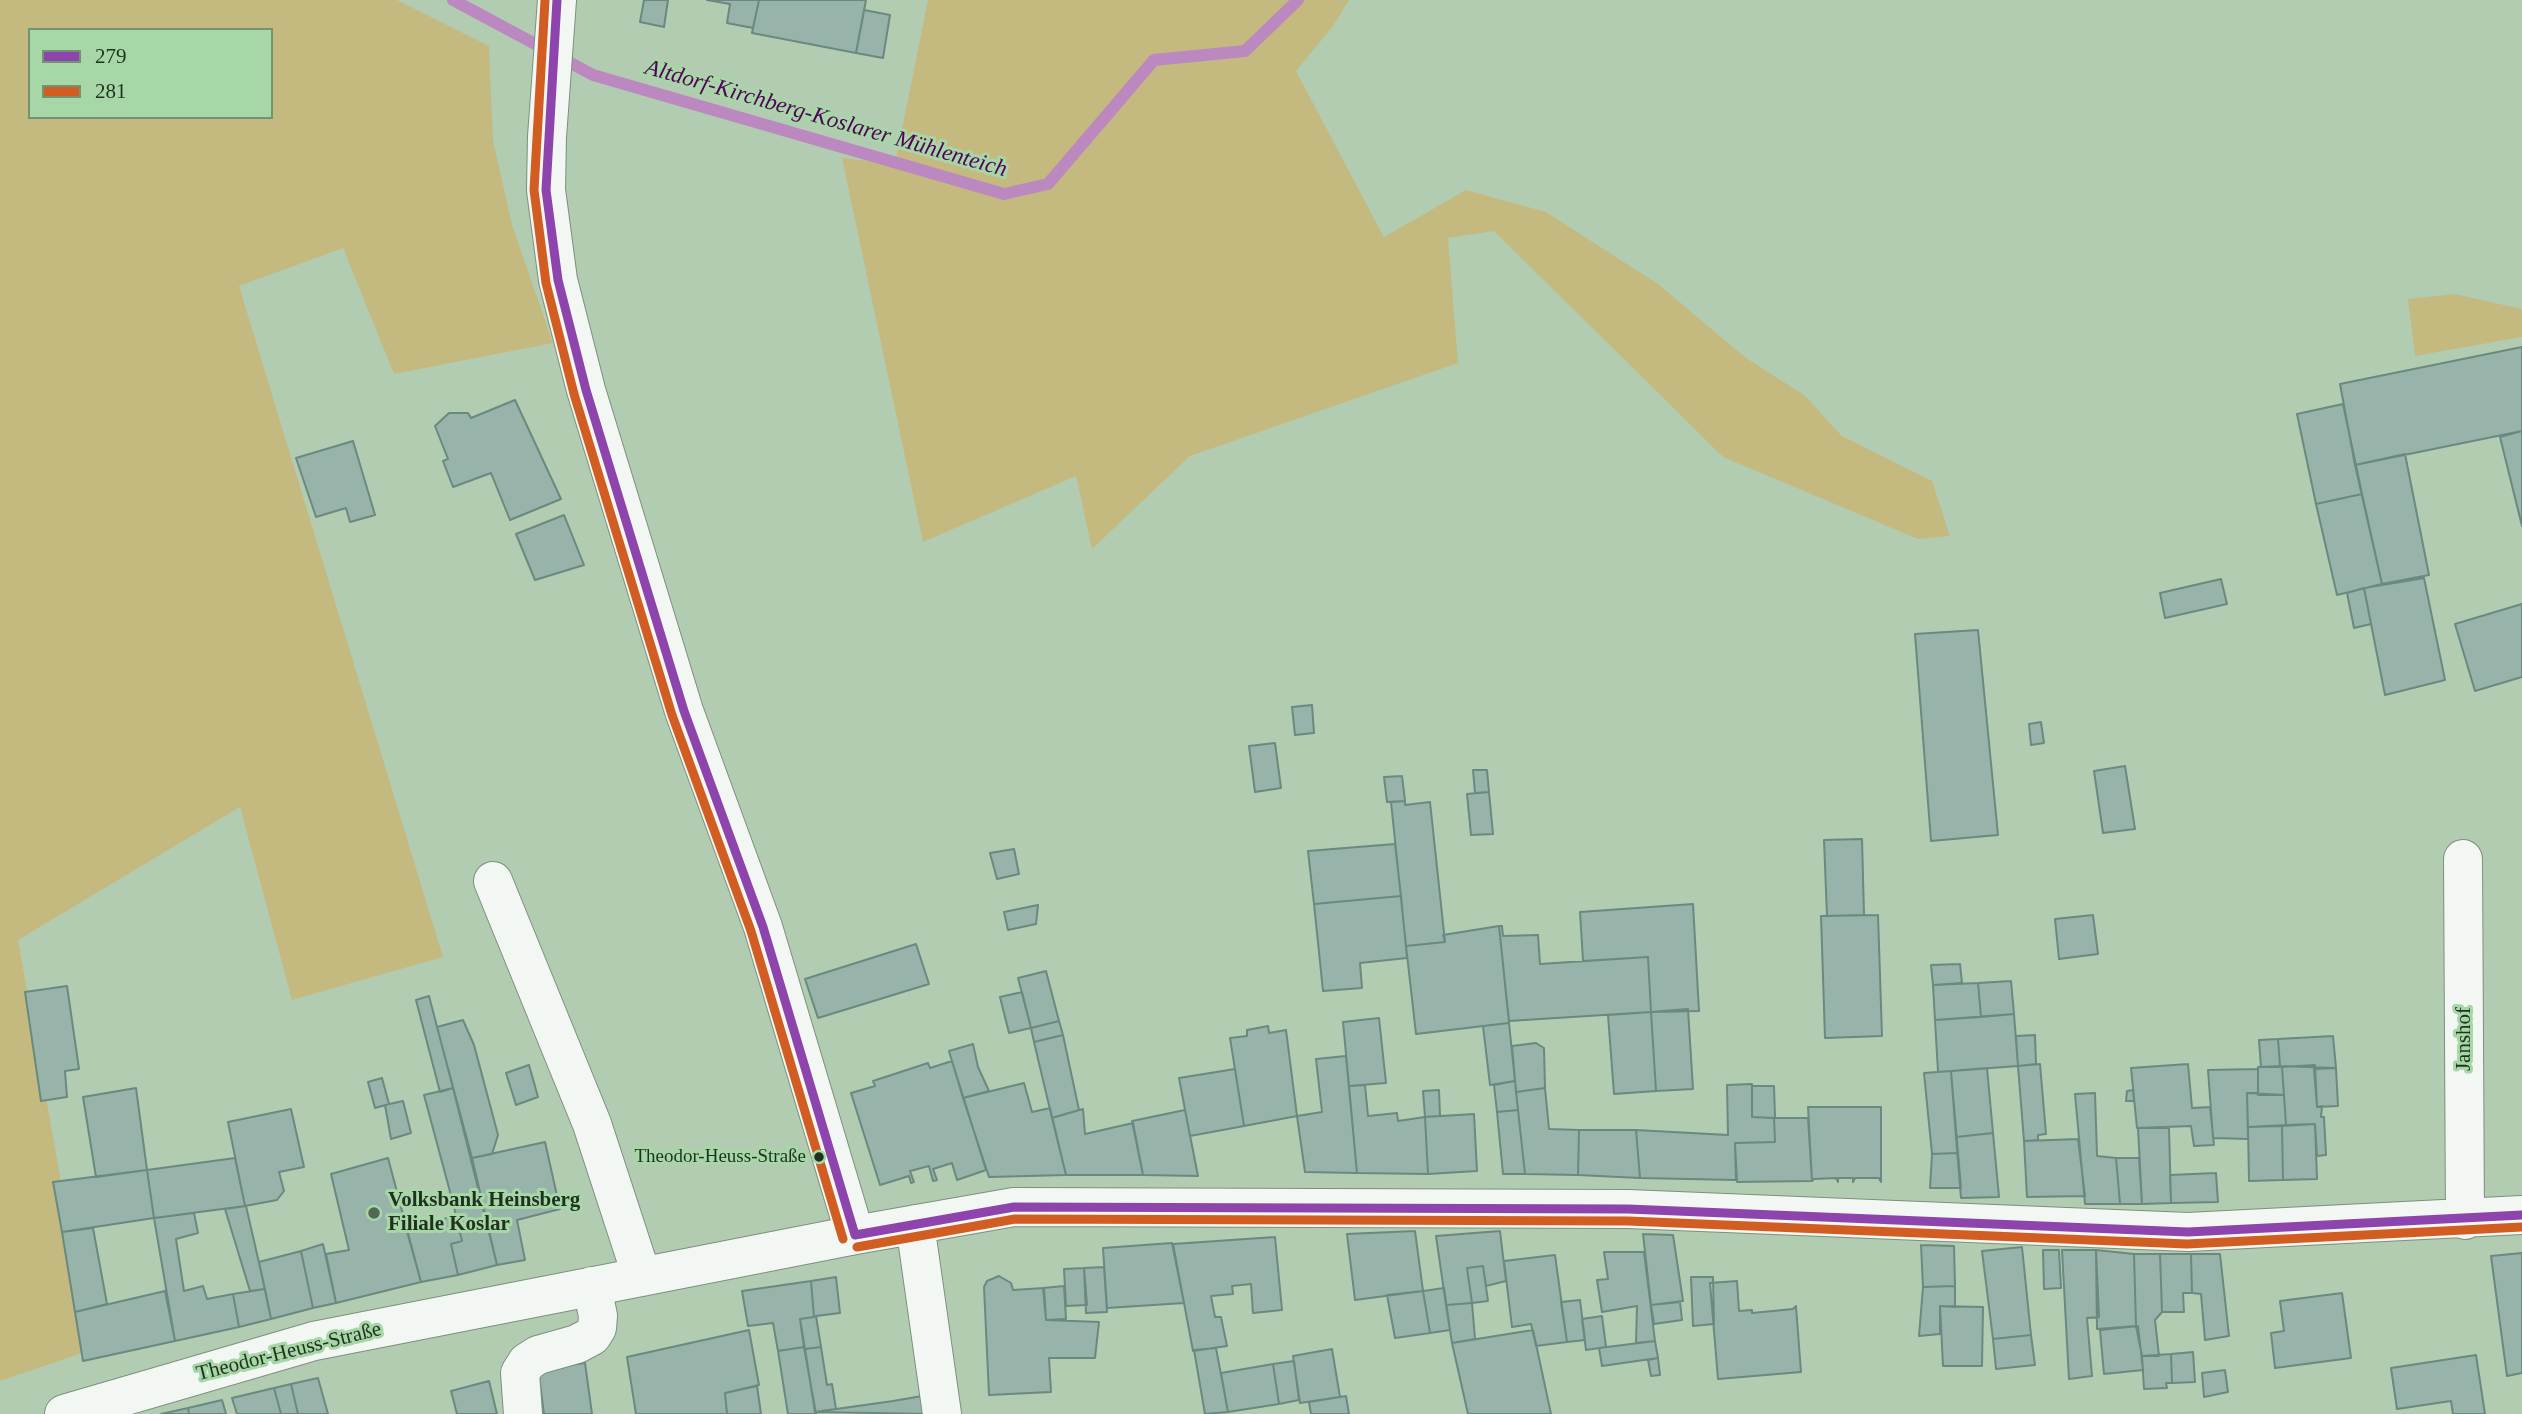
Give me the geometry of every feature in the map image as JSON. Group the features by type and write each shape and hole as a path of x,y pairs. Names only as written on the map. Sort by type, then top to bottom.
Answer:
{"street":[{"path":"557,1 547,136 546,190 558,280 586,390 684,711 763,927 855,1235"},
{"name":"Janshof","path":"2463,859 2465,1220"},
{"path":"493,881 592,1125 642,1277"},
{"name":"Theodor-Heuss-Straße","path":"64,1414 314,1341 855,1235 1014,1208 1628,1209 2188,1232 2522,1215"},
{"path":"915,1224 942,1414"},
{"path":"523,1414 520,1373 527,1362 538,1355 577,1344 592,1336 597,1328 598,1316 592,1286"}],"shaded area":[{"path":"0,0 397,0 489,46 493,140 512,225 553,343 394,374 343,248 239,286 443,957 292,1000 240,807 18,940 91,1350 0,1381"},
{"path":"928,0 1349,0 1333,26 1296,71 1384,237 1466,190 1546,212 1658,284 1746,358 1804,395 1842,436 1932,481 1950,536 1918,539 1723,457 1494,231 1448,238 1458,363 1190,456 1092,549 1076,476 923,542 842,158 895,164"},
{"path":"2454,294 2522,309 2522,337 2415,356 2408,299"}],"building":[{"path":"644,0 668,0 664,27 640,22"},
{"path":"707,0 759,0 753,28 727,23 730,4"},
{"path":"759,0 866,0 856,53 752,33"},
{"path":"864,10 890,15 883,58 856,53"},
{"path":"2522,347 2522,431 2355,465 2340,384"},
{"path":"515,400 561,499 510,520 491,473 453,487 443,461 448,459 435,426 449,413 468,413 471,418"},
{"path":"2343,404 2362,494 2316,504 2297,414"},
{"path":"2522,431 2522,526 2500,437"},
{"path":"353,441 375,515 350,522 346,508 316,517 296,458"},
{"path":"2405,454 2429,575 2382,584 2355,465"},
{"path":"2362,494 2382,584 2337,595 2316,504"},
{"path":"564,515 584,565 535,580 516,534"},
{"path":"2424,578 2445,680 2385,695 2364,588"},
{"path":"2221,579 2227,604 2165,618 2160,593"},
{"path":"2364,588 2371,624 2354,628 2347,593"},
{"path":"2522,604 2522,677 2475,691 2455,624"},
{"path":"1978,630 1998,835 1931,841 1915,634"},
{"path":"1312,705 1314,733 1295,735 1292,707"},
{"path":"2041,722 2044,743 2031,745 2029,724"},
{"path":"1275,743 1281,788 1255,792 1249,746"},
{"path":"2125,766 2135,829 2103,833 2094,771"},
{"path":"1473,770 1487,770 1489,792 1475,793"},
{"path":"1402,776 1405,801 1387,802 1384,777"},
{"path":"1489,792 1493,834 1471,835 1467,794"},
{"path":"1405,801 1405,805 1430,802 1445,942 1406,946 1391,802"},
{"path":"1862,839 1864,915 1827,916 1824,840"},
{"path":"1395,844 1401,896 1314,904 1308,851"},
{"path":"1014,849 1019,874 997,879 990,853"},
{"path":"1401,896 1407,958 1360,963 1362,988 1323,991 1314,904"},
{"path":"1693,904 1699,1011 1651,1012 1648,957 1583,961 1580,912"},
{"path":"1038,905 1036,924 1008,930 1004,912"},
{"path":"1878,915 1882,1036 1825,1038 1821,916"},
{"path":"2093,915 2098,954 2059,959 2055,919"},
{"path":"1499,926 1502,926 1503,936 1538,935 1540,964 1648,957 1651,1012 1509,1021"},
{"path":"1499,926 1509,1023 1416,1034 1406,946 1445,942 1443,935"},
{"path":"916,944 929,984 818,1018 805,979"},
{"path":"1960,964 1962,983 1933,985 1931,965"},
{"path":"1046,971 1059,1021 1031,1028 1018,978"},
{"path":"2011,981 2014,1014 1981,1017 1978,983"},
{"path":"1978,983 1981,1017 1935,1020 1933,985"},
{"path":"67,986 79,1069 65,1071 67,1097 41,1101 25,992"},
{"path":"1022,992 1031,1028 1009,1033 1000,997"},
{"path":"429,996 453,1088 440,1092 416,1000"},
{"path":"1688,1009 1693,1089 1656,1091 1651,1012"},
{"path":"1651,1012 1656,1091 1614,1094 1608,1015"},
{"path":"2014,1014 2018,1066 1938,1072 1935,1020"},
{"path":"1379,1018 1386,1083 1349,1086 1343,1022"},
{"path":"463,1020 474,1045 498,1135 492,1154 472,1158 437,1027"},
{"path":"1059,1021 1063,1035 1034,1042 1031,1028"},
{"path":"1509,1023 1515,1081 1490,1085 1483,1026"},
{"path":"1268,1026 1269,1033 1286,1030 1297,1116 1244,1126 1230,1038 1247,1036 1247,1030"},
{"path":"1063,1035 1079,1110 1052,1118 1034,1042"},
{"path":"2035,1035 2036,1064 2018,1066 2016,1036"},
{"path":"2333,1036 2336,1068 2280,1066 2278,1039"},
{"path":"2278,1039 2280,1066 2261,1067 2259,1040"},
{"path":"1536,1043 1544,1048 1545,1088 1516,1092 1512,1046"},
{"path":"973,1044 978,1067 989,1091 963,1098 949,1051"},
{"path":"1346,1056 1357,1173 1305,1172 1297,1116 1322,1112 1316,1059"},
{"path":"952,1061 986,1170 957,1180 952,1163 933,1169 937,1180 933,1181 929,1166 910,1171 914,1182 911,1183 909,1176 880,1185 851,1093 875,1086 873,1081 928,1063 930,1068"},
{"path":"2040,1064 2046,1134 2038,1135 2038,1140 2024,1141 2018,1066"},
{"path":"2188,1064 2192,1108 2210,1107 2214,1145 2194,1146 2191,1126 2137,1128 2131,1068"},
{"path":"529,1065 538,1097 516,1105 506,1073"},
{"path":"2315,1065 2317,1107 2322,1106 2326,1155 2317,1156 2315,1124 2286,1125 2282,1067"},
{"path":"2258,1067 2282,1067 2284,1095 2258,1095"},
{"path":"1987,1068 1993,1133 1956,1137 1951,1071"},
{"path":"2336,1068 2338,1106 2317,1107 2314,1069"},
{"path":"1235,1069 1244,1126 1190,1136 1179,1078"},
{"path":"2258,1069 2258,1093 2247,1093 2248,1139 2213,1138 2208,1070"},
{"path":"1951,1071 1958,1153 1932,1154 1924,1073"},
{"path":"382,1078 389,1104 375,1108 368,1082"},
{"path":"1515,1081 1518,1110 1497,1112 1494,1085"},
{"path":"1024,1083 1032,1112 1050,1108 1066,1175 989,1177 963,1098"},
{"path":"1752,1084 1752,1117 1774,1118 1775,1142 1735,1143 1736,1180 1640,1178 1636,1130 1728,1135 1727,1085"},
{"path":"1365,1085 1368,1116 1397,1113 1398,1121 1425,1117 1428,1174 1357,1173 1349,1086"},
{"path":"1752,1086 1774,1086 1775,1118 1752,1117"},
{"path":"136,1088 147,1170 96,1177 83,1097"},
{"path":"453,1088 480,1196 453,1203 424,1095"},
{"path":"1545,1088 1549,1129 1579,1130 1578,1175 1525,1174 1516,1092"},
{"path":"1439,1090 1440,1116 1425,1117 1423,1091"},
{"path":"2133,1090 2134,1101 2126,1101 2127,1091"},
{"path":"2095,1093 2097,1156 2116,1158 2120,1204 2085,1204 2075,1094"},
{"path":"2247,1093 2284,1095 2286,1125 2248,1127"},
{"path":"403,1101 411,1133 391,1139 385,1105"},
{"path":"1808,1107 1881,1107 1881,1182 1879,1178 1855,1178 1853,1182 1853,1178 1838,1178 1838,1182 1836,1178 1812,1181"},
{"path":"291,1109 304,1167 279,1172 284,1191 277,1200 245,1206 228,1122"},
{"path":"1083,1109 1085,1134 1133,1123 1143,1175 1066,1175 1052,1118"},
{"path":"1185,1110 1198,1176 1143,1175 1132,1121"},
{"path":"1518,1110 1525,1174 1503,1174 1497,1112"},
{"path":"1474,1114 1477,1171 1428,1174 1425,1117"},
{"path":"1774,1118 1808,1118 1812,1181 1737,1182 1735,1143 1775,1142"},
{"path":"2315,1124 2317,1179 2283,1180 2282,1126"},
{"path":"2282,1126 2283,1180 2249,1181 2248,1127"},
{"path":"2138,1128 2169,1128 2171,1203 2142,1204"},
{"path":"1579,1130 1636,1130 1640,1178 1578,1175"},
{"path":"1993,1133 1999,1197 1961,1198 1956,1137"},
{"path":"2078,1139 2085,1196 2027,1197 2024,1141"},
{"path":"545,1142 560,1209 517,1220 525,1260 497,1265 472,1158"},
{"path":"1958,1153 1961,1188 1930,1188 1932,1154"},
{"path":"235,1158 245,1206 154,1218 147,1170"},
{"path":"388,1158 421,1282 336,1303 326,1254 349,1250 331,1174"},
{"path":"2116,1158 2139,1158 2142,1204 2120,1204"},
{"path":"147,1170 154,1218 62,1232 53,1182"},
{"path":"2216,1173 2218,1202 2171,1203 2170,1175"},
{"path":"480,1196 497,1265 458,1275 451,1244 462,1241 453,1203"},
{"path":"246,1206 265,1289 250,1291 225,1209"},
{"path":"194,1213 198,1233 176,1239 184,1291 203,1286 207,1299 233,1294 239,1327 175,1341 154,1218"},
{"path":"456,1216 462,1241 451,1244 458,1275 421,1282 406,1228"},
{"path":"93,1228 107,1304 75,1312 62,1232"},
{"path":"1415,1231 1423,1291 1355,1300 1347,1234"},
{"path":"1500,1231 1506,1281 1486,1286 1483,1266 1467,1268 1472,1303 1446,1305 1436,1236"},
{"path":"1643,1234 1673,1235 1683,1301 1651,1305"},
{"path":"1275,1237 1282,1310 1253,1313 1251,1284 1232,1286 1233,1294 1211,1296 1215,1317 1221,1317 1227,1346 1193,1351 1173,1244"},
{"path":"1172,1243 1184,1303 1107,1308 1103,1248"},
{"path":"323,1244 336,1303 313,1308 301,1251"},
{"path":"1921,1245 1954,1246 1955,1286 1923,1287"},
{"path":"2022,1247 2031,1335 1993,1339 1982,1251"},
{"path":"2043,1250 2059,1250 2061,1288 2044,1289"},
{"path":"2062,1250 2096,1250 2099,1317 2087,1318 2092,1376 2069,1379"},
{"path":"2096,1250 2134,1254 2136,1326 2097,1329"},
{"path":"301,1251 313,1308 271,1319 259,1262"},
{"path":"1604,1252 1644,1252 1655,1341 1636,1343 1637,1306 1602,1312 1597,1280 1608,1279"},
{"path":"2522,1253 2522,1373 2507,1376 2491,1256"},
{"path":"2134,1254 2160,1254 2162,1312 2155,1320 2159,1356 2142,1356 2136,1326"},
{"path":"2160,1254 2191,1254 2192,1293 2183,1293 2184,1312 2162,1312"},
{"path":"2191,1254 2220,1254 2229,1336 2205,1340 2201,1294 2192,1293"},
{"path":"1555,1255 1567,1342 1536,1346 1531,1324 1512,1327 1504,1261"},
{"path":"1483,1266 1488,1301 1472,1303 1467,1268"},
{"path":"1104,1267 1107,1312 1086,1313 1084,1268"},
{"path":"1084,1268 1087,1305 1066,1306 1064,1269"},
{"path":"999,1276 1011,1283 1013,1290 1044,1288 1046,1320 1099,1322 1095,1358 1049,1358 1051,1392 989,1395 984,1287 987,1281"},
{"path":"836,1277 840,1313 816,1316 821,1347 805,1349 800,1319 814,1317 811,1281"},
{"path":"1691,1277 1713,1277 1714,1324 1693,1326"},
{"path":"811,1281 814,1317 800,1319 804,1347 778,1351 773,1323 748,1326 742,1291"},
{"path":"1737,1281 1739,1311 1752,1310 1752,1313 1793,1309 1796,1306 1801,1372 1718,1379 1710,1283"},
{"path":"1064,1286 1066,1319 1046,1320 1043,1288"},
{"path":"1955,1286 1955,1307 1940,1306 1940,1334 1919,1336 1923,1287"},
{"path":"1444,1288 1450,1330 1430,1333 1423,1291"},
{"path":"265,1289 271,1319 239,1327 233,1294"},
{"path":"165,1291 175,1341 83,1361 75,1312"},
{"path":"1423,1291 1430,1333 1395,1338 1387,1295"},
{"path":"2342,1293 2351,1358 2275,1368 2271,1333 2284,1331 2280,1301"},
{"path":"1580,1300 1585,1340 1567,1342 1561,1302"},
{"path":"1680,1302 1682,1320 1654,1324 1651,1305"},
{"path":"1472,1303 1475,1339 1452,1343 1446,1305"},
{"path":"1940,1306 1983,1307 1982,1366 1943,1366"},
{"path":"1602,1316 1606,1347 1586,1350 1582,1319"},
{"path":"2138,1326 2143,1370 2104,1374 2100,1330"},
{"path":"749,1330 759,1385 725,1393 727,1414 636,1414 627,1357"},
{"path":"1533,1330 1551,1414 1468,1414 1452,1343"},
{"path":"2031,1335 2035,1365 1996,1369 1993,1339"},
{"path":"1655,1341 1658,1358 1602,1366 1599,1348"},
{"path":"804,1347 816,1414 788,1414 778,1351"},
{"path":"821,1347 827,1385 832,1384 836,1409 815,1412 805,1349"},
{"path":"1216,1348 1228,1412 1205,1414 1194,1350"},
{"path":"1332,1349 1340,1397 1300,1403 1293,1356"},
{"path":"2193,1352 2195,1382 2172,1383 2171,1354"},
{"path":"2171,1354 2172,1383 2166,1383 2167,1388 2144,1389 2142,1356"},
{"path":"2476,1355 2485,1414 2453,1414 2451,1401 2397,1409 2391,1368"},
{"path":"1658,1358 1660,1375 1651,1376 1648,1360"},
{"path":"1294,1361 1299,1400 1279,1404 1273,1364"},
{"path":"585,1363 592,1414 544,1414 538,1369"},
{"path":"1273,1364 1279,1404 1228,1412 1221,1373"},
{"path":"2225,1370 2228,1392 2204,1397 2202,1373"},
{"path":"318,1378 328,1414 298,1414 291,1384"},
{"path":"489,1381 497,1414 457,1414 451,1391"},
{"path":"291,1384 298,1414 281,1414 274,1388"},
{"path":"757,1386 761,1414 727,1414 725,1393"},
{"path":"274,1388 281,1414 237,1414 232,1398"},
{"path":"928,1395 931,1414 815,1412 893,1401"},
{"path":"1346,1396 1349,1414 1311,1414 1309,1402"},
{"path":"222,1400 226,1414 189,1414 188,1408"},
{"path":"188,1408 189,1414 161,1414"}],"waterway":[{"name":"Altdorf-Kirchberg-Koslarer Mühlenteich","path":"453,0 593,75 1004,194 1048,184 1154,60 1245,51 1298,0"}],"transit line":[{"name":"281","path":"545,0 534,190 546,283 574,394 672,715 751,931 843,1239"},
{"name":"279","path":"557,0 546,190 558,280 586,390 684,711 763,927 855,1235"},
{"name":"279","path":"855,1235 1014,1207 1628,1209 2188,1232 2522,1215"},
{"name":"281","path":"857,1247 1015,1219 1628,1221 2187,1244 2522,1227"}],"place":[{"name":"Theodor-Heuss-Straße","path":"819,1157"},
{"name":"Volksbank Heinsberg Filiale Koslar","path":"374,1213"}]}
